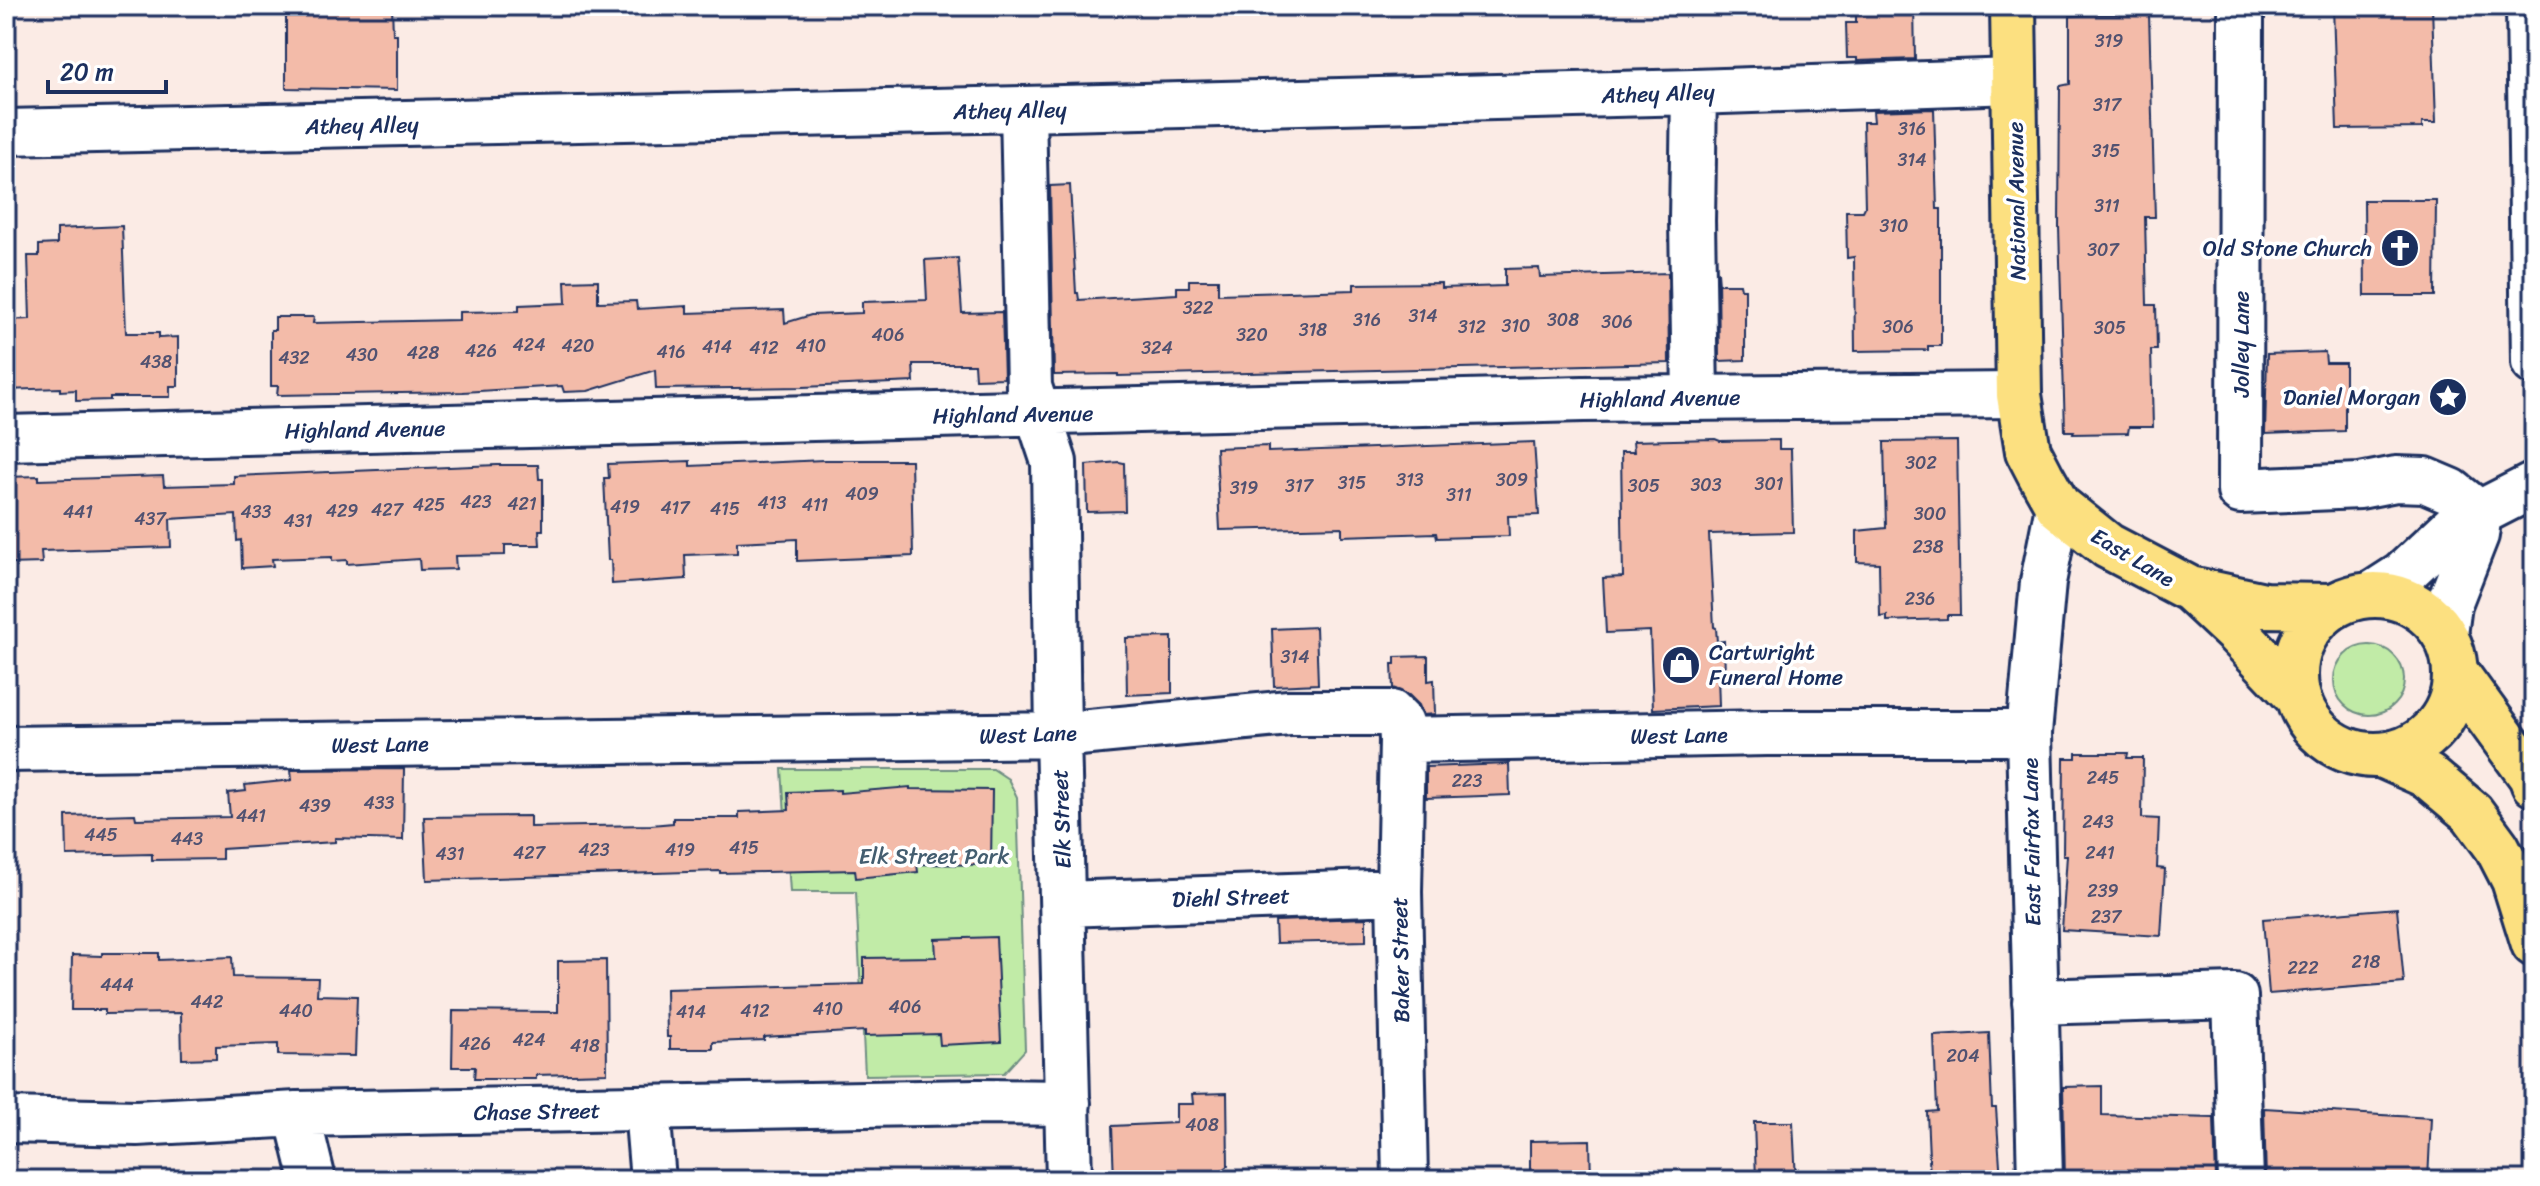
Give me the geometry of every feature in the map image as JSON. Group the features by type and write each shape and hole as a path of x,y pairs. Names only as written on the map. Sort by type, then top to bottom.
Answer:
{"main road":[{"name":"National Avenue","path":"2013,6 2019,395"},
{"name":"East Lane","path":"2019,395 2028,451 2058,506 2108,546 2190,589 2264,605 2393,597 2414,604 2431,617 2450,654 2534,784"},
{"name":"East Lane","path":"2190,589 2297,696 2306,717 2320,735 2340,748 2383,756 2428,776 2472,813 2497,847 2514,880 2534,944"},
{"path":"2297,696 2295,670 2300,645 2314,623 2352,600"},
{"path":"2383,756 2407,750 2427,737 2443,719 2453,696 2450,654"}],"street":[{"name":"Jolley Lane","path":"2241,6 2240,491 2360,486 2396,479 2425,480 2451,491 2479,513"},
{"path":"2529,6 2534,362"},
{"name":"Athey Alley","path":"6,132 1694,92 2014,81"},
{"path":"1694,92 1692,221 1695,396"},
{"name":"Elk Street","path":"1023,109 1029,387 1054,462 1069,1180"},
{"name":"Highland Avenue","path":"6,438 1695,396 2019,395"},
{"path":"2352,600 2402,575 2454,526 2534,485"},
{"name":"East Fairfax Lane","path":"2040,1180 2029,733 2043,582 2058,506"},
{"path":"2450,654 2449,604 2476,535 2479,513"},
{"name":"West Lane","path":"6,749 1058,735 1289,713 1391,713 1401,723 1402,740 1767,733 2029,733"},
{"name":"Baker Street","path":"1402,740 1399,892 1405,1180"},
{"name":"Diehl Street","path":"1064,904 1399,892"},
{"path":"2035,1002 2235,996 2241,1180"},
{"name":"Chase Street","path":"6,1120 137,1123 297,1114 1068,1103"},
{"path":"647,1109 653,1180"},
{"path":"297,1114 313,1180"}],"green space":[{"path":"2369,645 2394,655 2404,680 2394,705 2369,715 2344,705 2334,680 2344,655"},
{"name":"Elk Street Park","path":"782,769 993,769 1008,779 1017,797 1025,1050 1004,1073 865,1075 856,892 790,892"}],"building":[{"path":"286,6 392,6 393,34 397,34 397,90 286,88"},
{"path":"1856,6 1914,6 1915,59 1857,61 1857,58 1847,58 1846,23 1856,23"},
{"path":"2333,6 2432,6 2436,123 2422,123 2422,128 2337,129"},
{"path":"2149,14 2155,217 2145,217 2147,305 2156,305 2157,350 2151,350 2153,427 2129,427 2128,433 2073,434 2074,431 2065,431 2059,227 2060,86 2070,84 2070,16"},
{"path":"1934,109 1937,209 1941,209 1941,346 1928,346 1928,350 1855,351 1854,257 1847,258 1846,211 1863,211 1865,207 1863,122 1874,122 1873,111"},
{"path":"1070,185 1076,293 1079,300 1177,294 1177,287 1189,287 1189,280 1218,280 1218,294 1354,290 1354,284 1441,283 1441,288 1505,286 1505,269 1539,268 1540,277 1668,273 1669,363 1054,375 1050,186"},
{"name":"Old Stone Church","path":"2364,200 2436,200 2435,296 2365,296"},
{"path":"122,226 126,333 159,333 159,338 178,337 178,386 170,386 170,397 110,397 110,400 76,401 76,390 6,390 6,320 30,319 28,256 39,256 39,245 57,244 57,229"},
{"path":"958,258 962,313 1002,312 1004,378 975,379 974,364 913,364 914,382 803,387 656,389 655,370 588,391 564,392 562,386 463,392 277,395 278,386 271,386 271,330 275,330 275,317 314,317 313,323 459,320 459,312 519,311 519,305 566,303 565,281 598,280 598,302 636,301 637,309 687,306 687,313 784,310 785,323 811,315 862,313 862,302 927,300 925,260"},
{"path":"1718,272 1719,284 1740,284 1741,289 1745,289 1745,360 1719,361"},
{"path":"2325,352 2326,363 2345,363 2345,431 2265,434 2267,354"},
{"path":"1779,440 1779,449 1791,449 1793,532 1709,534 1714,627 1717,642 1724,641 1725,675 1718,675 1719,706 1653,709 1650,631 1606,633 1603,578 1623,577 1621,452 1634,452 1633,441"},
{"path":"1957,441 1960,615 1947,615 1947,619 1887,621 1887,616 1880,617 1879,563 1857,562 1857,531 1886,528 1884,442"},
{"path":"1534,442 1539,515 1508,516 1509,536 1437,538 1436,533 1342,536 1342,527 1220,530 1216,448 1268,446 1268,452"},
{"path":"911,460 913,556 797,561 797,539 737,542 737,553 685,555 686,579 612,584 604,478 609,478 608,464 690,461 690,466"},
{"path":"1124,463 1125,511 1087,512 1086,465"},
{"path":"538,465 539,479 543,479 540,545 505,545 505,555 455,556 456,569 420,570 419,559 347,564 347,560 332,561 332,557 272,559 273,566 242,568 236,515 170,519 171,547 41,551 42,563 6,564 6,477 39,476 39,480 163,476 164,486 234,484 234,476"},
{"path":"1316,627 1318,684 1274,686 1272,629"},
{"path":"1172,637 1172,693 1127,695 1126,638"},
{"path":"1428,656 1428,681 1434,680 1435,714 1423,715 1419,705 1409,695 1393,688 1392,664 1395,664 1395,657"},
{"path":"2076,753 2128,753 2127,758 2143,758 2142,818 2159,819 2157,868 2165,869 2161,936 2062,930 2067,855 2063,855 2064,758 2076,758"},
{"path":"1509,764 1510,795 1426,798 1426,767"},
{"path":"404,769 403,840 335,838 335,842 222,849 222,859 152,860 152,854 67,856 66,816 135,814 136,819 230,817 228,793 246,791 245,785 292,780 291,770"},
{"path":"910,787 992,790 991,865 917,864 918,872 856,878 855,870 427,880 424,817 530,816 530,827 651,825 673,823 673,818 739,818 739,812 789,810 788,792 840,790 840,793"},
{"path":"2397,908 2404,983 2269,994 2263,919"},
{"path":"1366,918 1366,941 1276,943 1275,921"},
{"path":"996,937 1001,1042 940,1045 939,1034 865,1036 865,1031 713,1042 713,1049 670,1049 666,989 864,984 864,958 936,957 935,939"},
{"path":"102,953 159,953 159,960 232,957 233,977 318,978 317,995 357,996 355,1056 278,1055 278,1044 216,1046 216,1058 182,1059 181,1013 105,1014 105,1010 71,1010 72,955 102,956"},
{"path":"606,960 607,1073 536,1075 536,1079 474,1079 475,1067 452,1067 453,1011 558,1012 558,961"},
{"path":"1989,1033 1992,1108 1996,1108 2001,1180 1930,1180 1927,1112 1937,1111 1934,1036"},
{"path":"2102,1086 2102,1115 2214,1118 2216,1180 2065,1180 2063,1087"},
{"path":"1227,1093 1228,1166 1211,1180 1114,1180 1112,1126 1176,1123 1176,1104 1193,1104 1192,1094"},
{"path":"2264,1108 2431,1118 2428,1180 2266,1180"},
{"path":"1754,1122 1793,1122 1796,1180 1756,1180"},
{"path":"1590,1140 1591,1180 1530,1180 1530,1141"}],"place":[{"name":"Old Stone Church","path":"2400,248"},
{"name":"Daniel Morgan","path":"2448,397"},
{"name":"Cartwright Funeral Home","path":"1681,665"}]}
